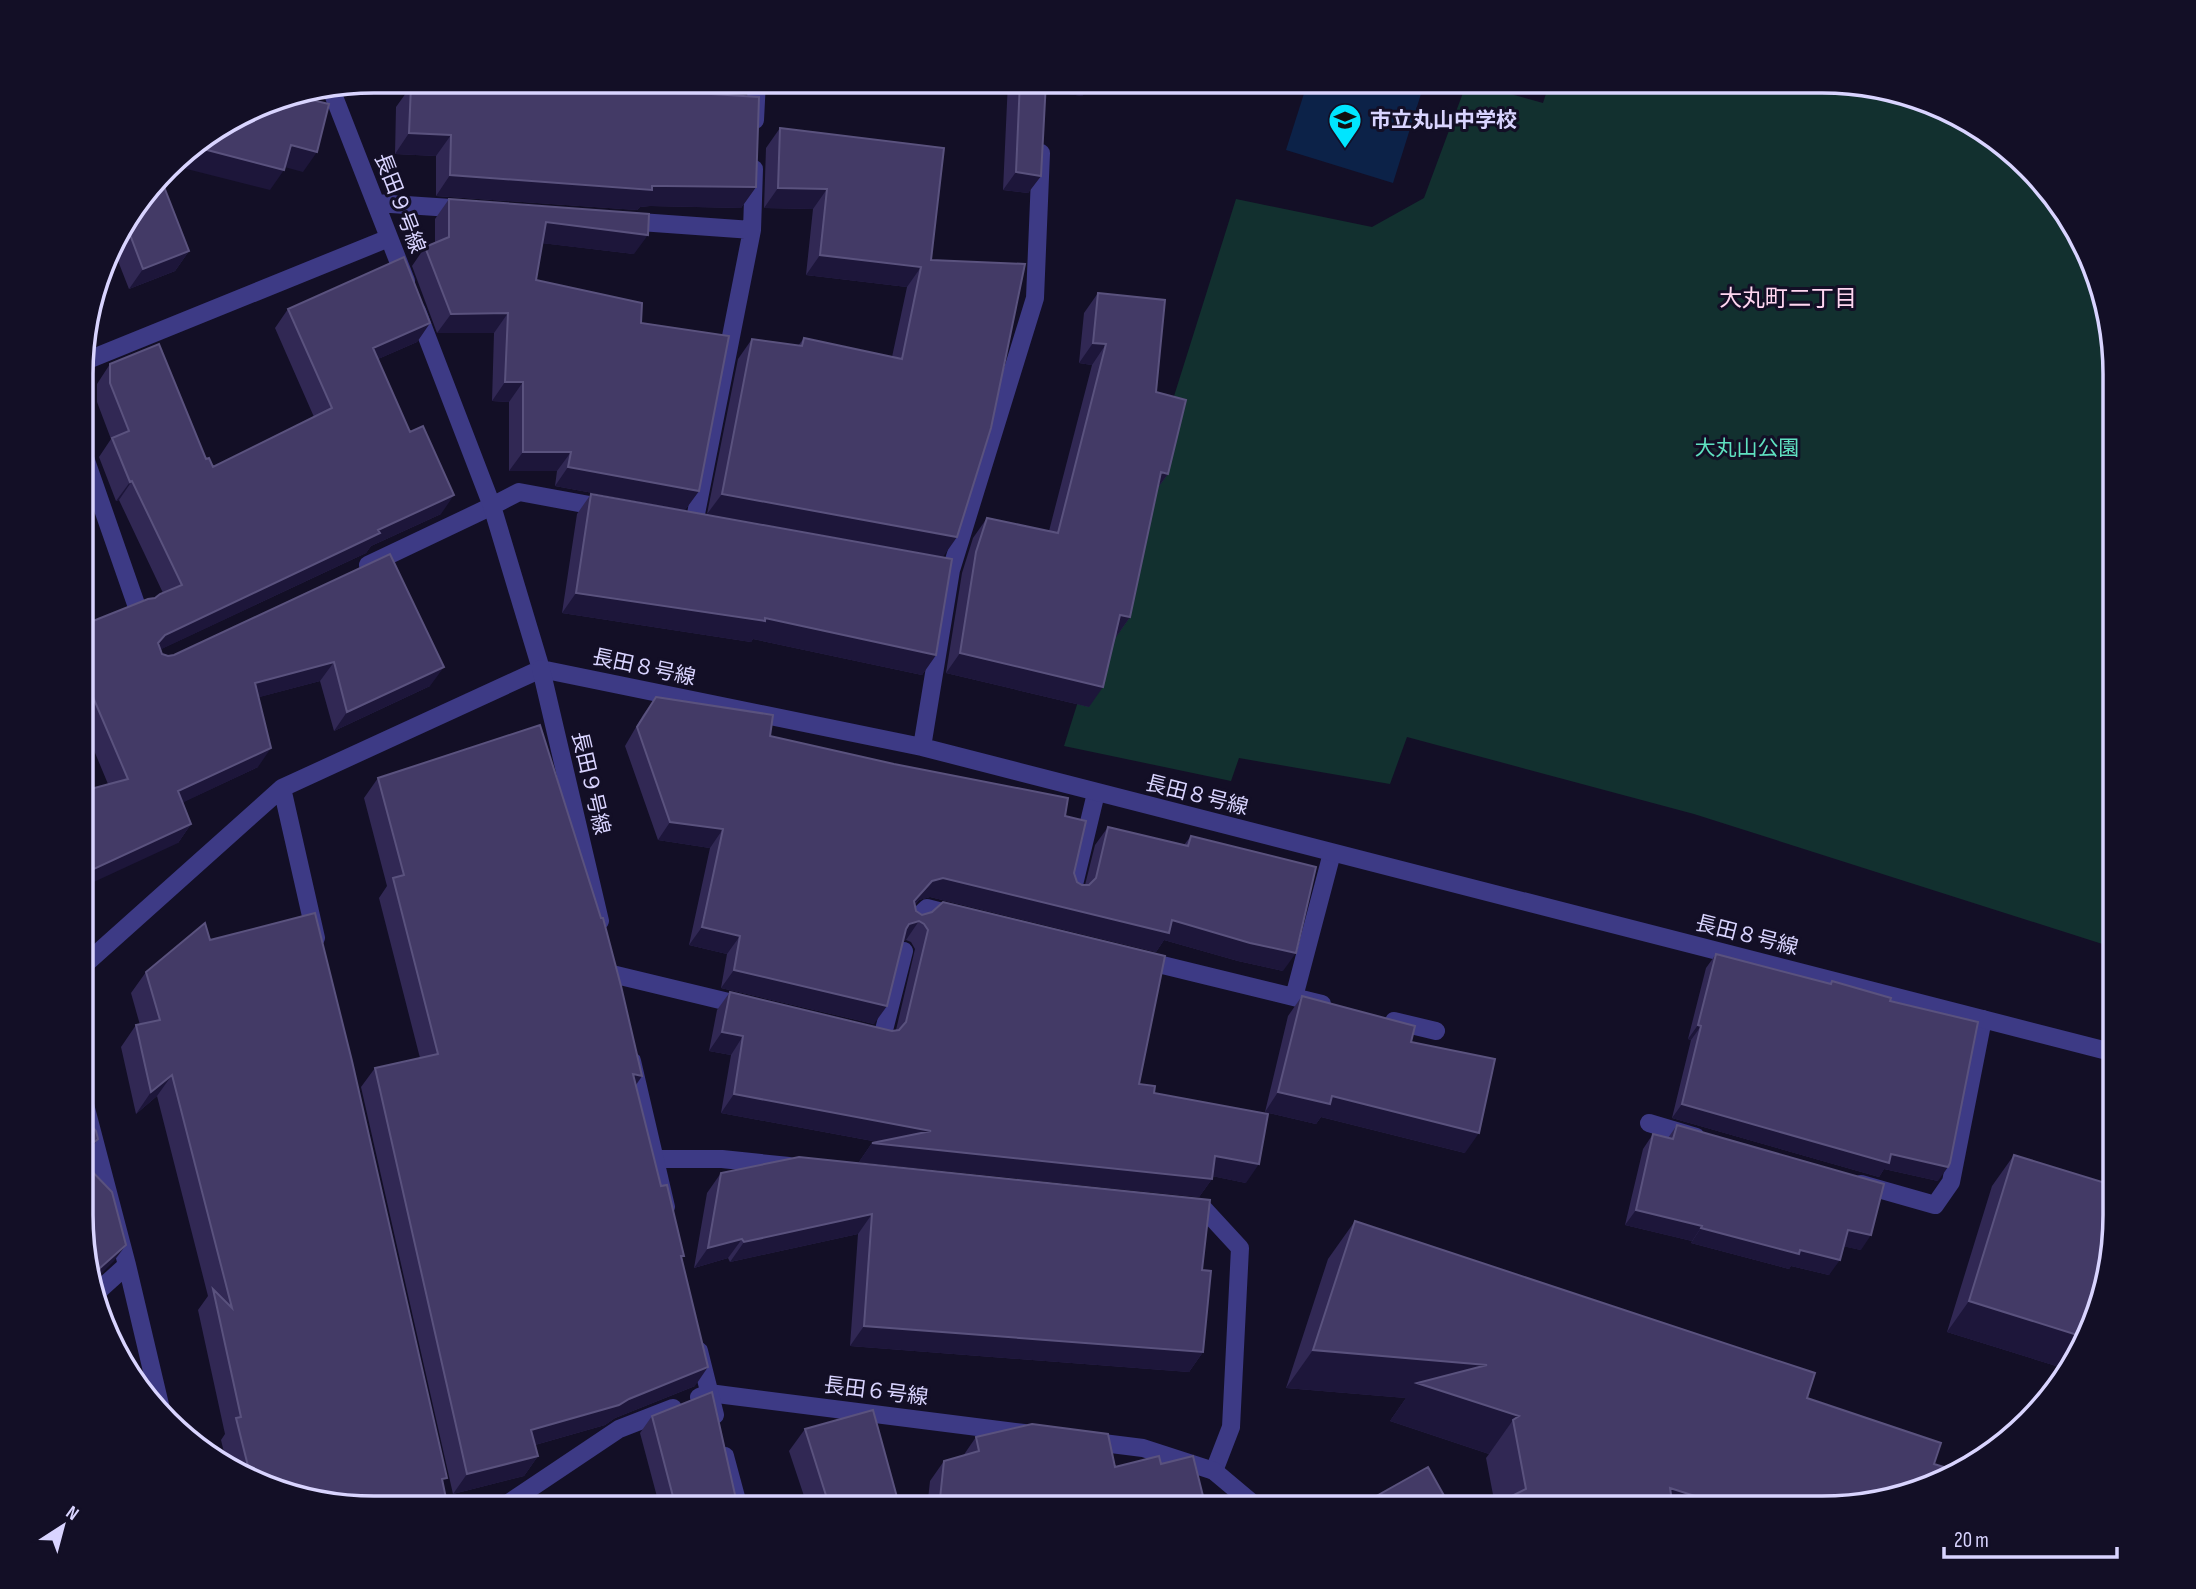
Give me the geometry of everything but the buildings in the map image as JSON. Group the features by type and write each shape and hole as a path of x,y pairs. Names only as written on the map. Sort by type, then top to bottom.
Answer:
{"street":[{"path":"694,524 752,230 757,93"},
{"name":"長田９号線","path":"334,96 492,506 541,669 603,934"},
{"path":"922,747 944,569 1035,298 1041,137"},
{"path":"376,203 488,211"},
{"path":"613,220 752,230"},
{"path":"93,358 389,238"},
{"path":"93,481 137,607"},
{"path":"355,571 519,492 626,512"},
{"path":"93,957 282,788 541,669"},
{"name":"長田８号線","path":"541,669 922,747 2103,1050"},
{"path":"282,788 318,951"},
{"path":"1072,893 1096,793"},
{"path":"1294,997 1332,853"},
{"path":"912,922 927,908 980,921"},
{"path":"855,1031 882,1038 904,951"},
{"path":"1124,956 1333,1006"},
{"path":"612,974 761,1009"},
{"path":"1372,1016 1436,1031"},
{"path":"1843,1179 1934,1205 1951,1182 1983,1019"},
{"path":"628,1041 670,1224"},
{"path":"1648,1124 1714,1142"},
{"path":"93,1135 158,1395"},
{"path":"655,1160 722,1159 804,1167"},
{"path":"1163,1204 1204,1209 1240,1248 1231,1427 1214,1471"},
{"path":"102,1288 127,1265"},
{"path":"694,1328 736,1496"},
{"name":"長田６号線","path":"519,1496 619,1429 709,1393 1035,1435"},
{"path":"1075,1440 1143,1448 1214,1471 1244,1496"}],"green space":[{"name":"大丸山公園","path":"1463,93 1507,93 1543,103 1546,93 1841,93 1895,102 1930,114 1963,130 2008,162 2034,188 2066,233 2082,266 2094,301 2103,355 2103,944 1694,814 1407,737 1390,784 1239,758 1231,781 1064,746 1236,199 1372,227 1424,198"}],"water":[{"path":"1304,93 1421,93 1393,183 1286,150"}],"place":[{"name":"市立丸山中学校","path":"1345,150"}],"district":[{"name":"大丸町二丁目","path":"1788,298"}]}
